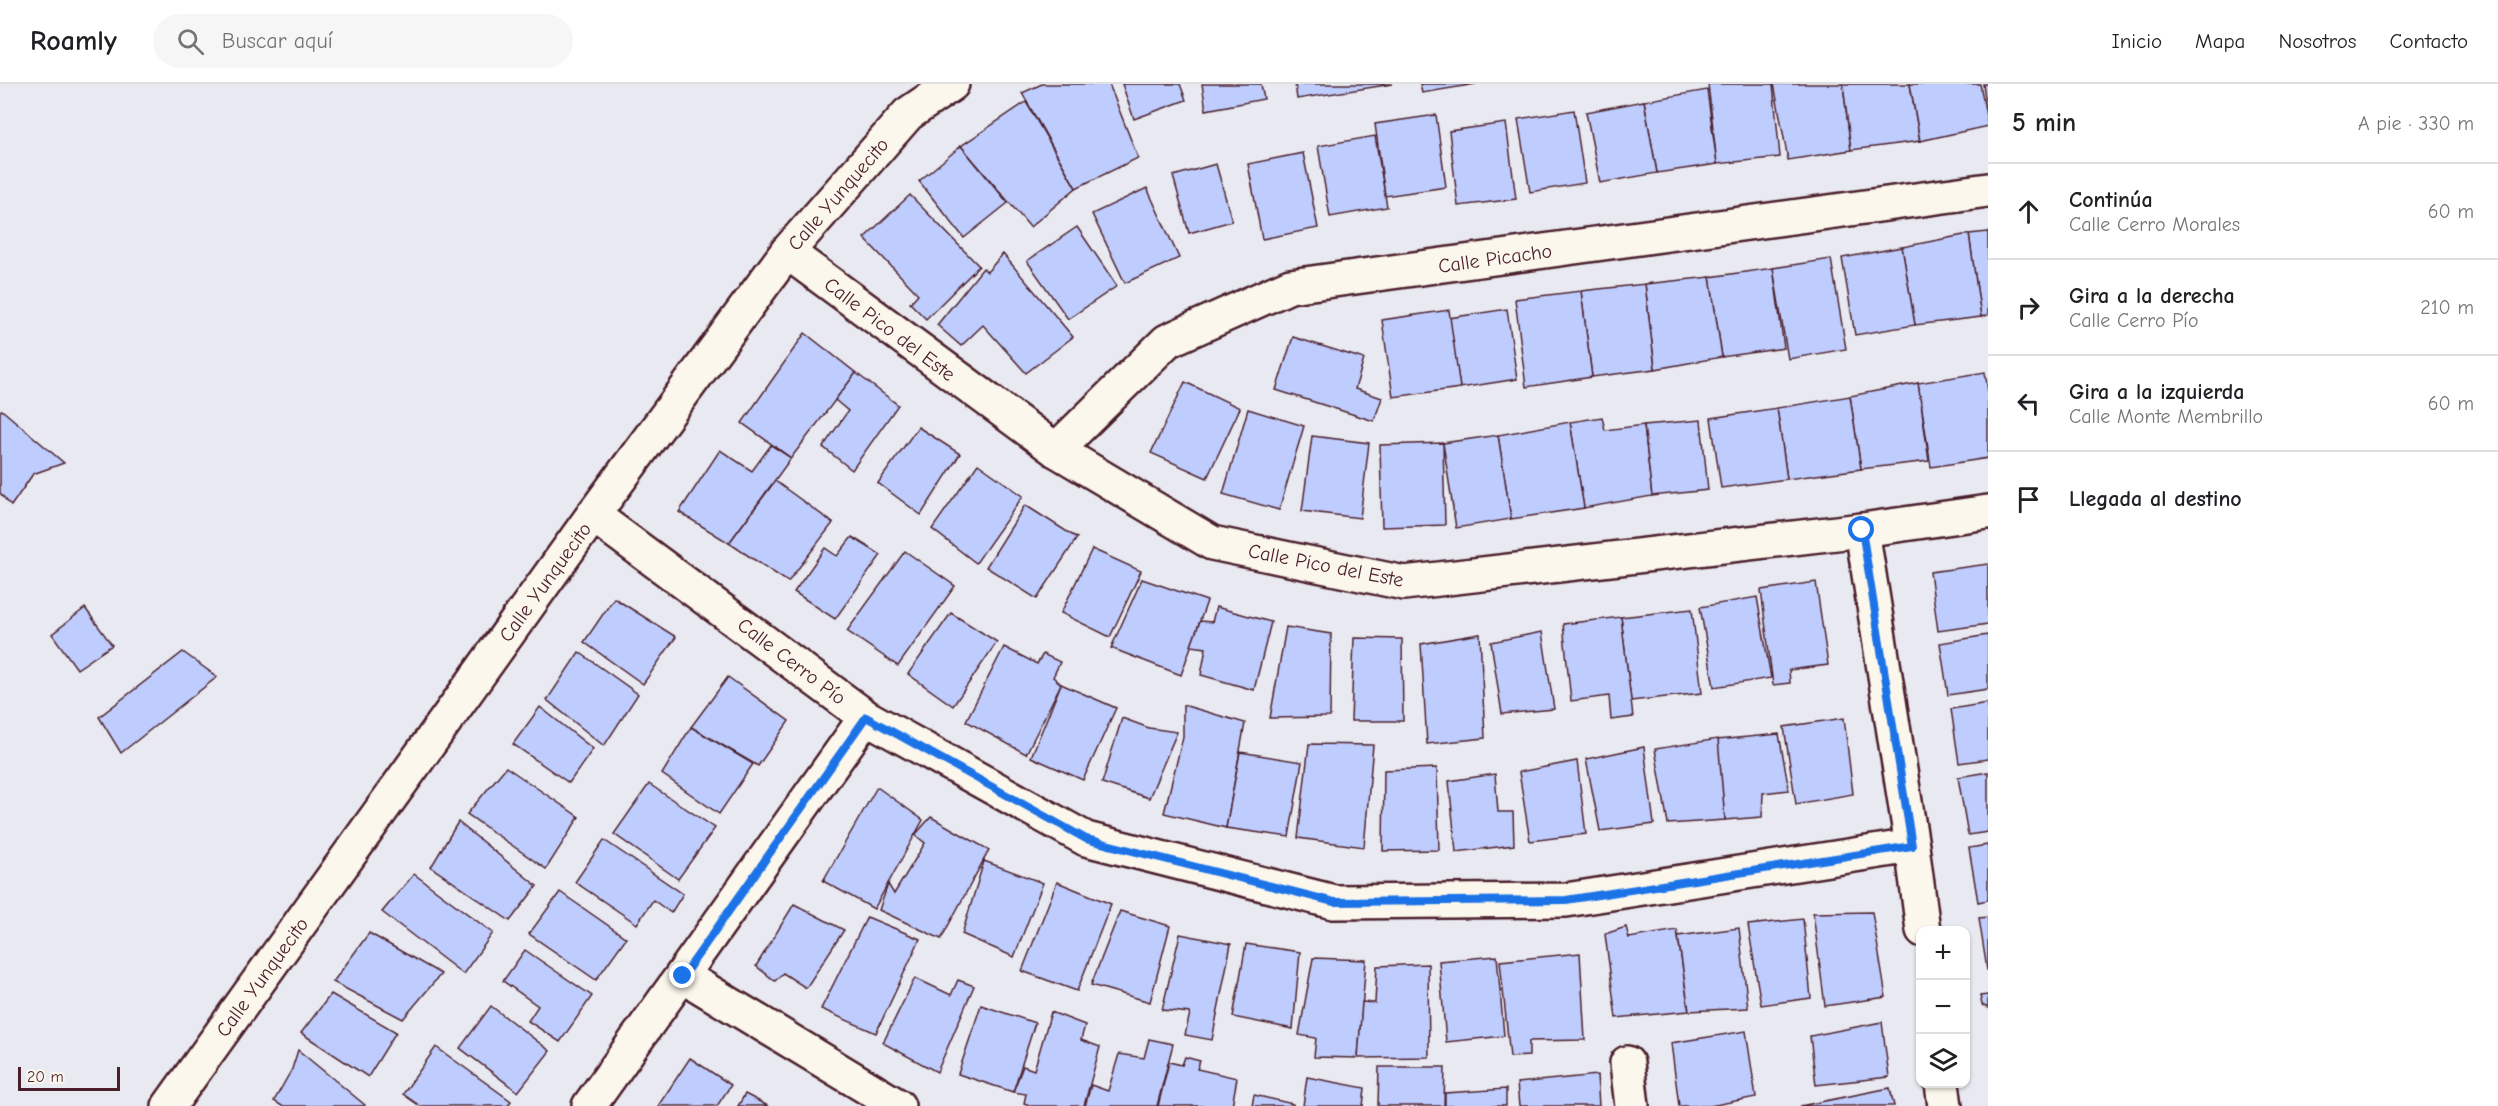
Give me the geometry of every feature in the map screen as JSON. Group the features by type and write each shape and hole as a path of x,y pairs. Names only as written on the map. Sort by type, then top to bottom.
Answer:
{"street":[{"name":"Calle Yunquecito","path":"169,1106 593,515 787,252 908,114 952,84"},
{"name":"Calle Picacho","path":"1056,450 1167,341 1290,286 1988,190"},
{"name":"Calle Pico del Este","path":"787,252 1056,450 1212,543 1404,583 1862,530 1988,512"},
{"name":"Calle Cerro Pío","path":"593,515 866,717 1086,839 1334,902 1566,900 1912,846"},
{"path":"1862,530 1922,926"},
{"path":"589,1106 866,717"},
{"path":"683,976 898,1106"},
{"path":"1627,1063 1632,1106"},
{"path":"1943,1088 1945,1106"}],"building":[{"path":"1042,84 1109,84 1138,158 1076,188 1022,93"},
{"path":"1122,84 1180,84 1186,100 1134,119"},
{"path":"1202,84 1261,84 1264,99 1206,110"},
{"path":"1295,84 1393,84 1297,99"},
{"path":"1420,84 1476,84 1422,93"},
{"path":"1708,84 1773,84 1780,157 1717,164"},
{"path":"1774,84 1843,84 1851,150 1788,160"},
{"path":"1843,84 1910,84 1920,141 1851,150"},
{"path":"1910,84 1980,84 1988,126 1920,141"},
{"path":"1983,84 1988,84 1988,120"},
{"path":"1707,90 1717,164 1657,173 1644,101"},
{"path":"1644,101 1657,173 1600,183 1586,112"},
{"path":"1026,102 1076,188 1030,227 961,146"},
{"path":"1574,110 1585,183 1530,192 1518,119"},
{"path":"1436,115 1446,187 1385,196 1375,124"},
{"path":"1506,123 1516,199 1458,206 1449,131"},
{"path":"1375,136 1387,207 1330,217 1318,146"},
{"path":"961,146 1008,203 964,238 919,181"},
{"path":"1303,153 1318,228 1262,239 1248,164"},
{"path":"1216,164 1232,221 1189,233 1173,176"},
{"path":"1147,188 1179,258 1125,283 1092,214"},
{"path":"910,195 979,266 926,319 910,303 918,294 864,238"},
{"path":"1077,227 1117,286 1068,319 1027,261"},
{"path":"1988,232 1988,315 1981,317 1969,234"},
{"path":"1969,234 1981,317 1915,325 1902,247"},
{"path":"1902,247 1915,325 1855,335 1842,258"},
{"path":"1003,254 1073,337 1026,373 983,325 961,346 937,325 983,268 987,272"},
{"path":"1831,259 1846,349 1788,359 1773,268"},
{"path":"1773,268 1784,348 1722,357 1710,277"},
{"path":"1710,277 1722,357 1655,369 1645,284"},
{"path":"1645,284 1655,369 1592,377 1581,291"},
{"path":"1581,291 1592,377 1526,387 1515,299"},
{"path":"1507,309 1517,379 1460,388 1449,318"},
{"path":"1449,310 1460,388 1393,397 1382,320"},
{"path":"805,333 856,373 791,458 742,423"},
{"path":"1293,337 1364,359 1355,389 1382,398 1374,421 1276,390"},
{"path":"1985,372 1988,391 1988,458 1931,467 1918,383"},
{"path":"856,373 898,405 852,470 823,447 848,411 835,400"},
{"path":"1185,382 1240,408 1207,478 1151,453"},
{"path":"1918,383 1929,461 1861,469 1850,396"},
{"path":"1850,396 1861,469 1787,479 1777,408"},
{"path":"1777,408 1787,479 1721,488 1711,418"},
{"path":"1248,409 1304,426 1279,510 1223,494"},
{"path":"2,410 64,463 33,474 11,506 0,493 0,411"},
{"path":"1602,417 1605,430 1644,425 1652,496 1584,508 1570,422"},
{"path":"1701,420 1708,490 1652,496 1644,425"},
{"path":"1570,422 1584,508 1511,519 1498,435"},
{"path":"918,427 960,454 921,515 878,483"},
{"path":"1498,435 1511,519 1456,528 1443,443"},
{"path":"1312,436 1369,443 1360,518 1302,511"},
{"path":"1443,443 1445,525 1382,527 1380,445"},
{"path":"771,445 791,458 729,543 679,512 720,450 752,471"},
{"path":"978,464 1023,496 976,563 932,529"},
{"path":"775,481 833,523 788,582 729,543"},
{"path":"1025,505 1077,538 1037,599 986,567"},
{"path":"852,537 881,555 835,619 794,592 825,548 837,556"},
{"path":"1092,549 1141,571 1110,637 1061,613"},
{"path":"905,551 955,586 898,666 847,631"},
{"path":"1988,564 1988,624 1938,631 1930,572"},
{"path":"1142,579 1207,601 1181,675 1111,648"},
{"path":"1816,582 1828,665 1789,670 1790,683 1773,685 1761,590"},
{"path":"1757,597 1771,678 1714,687 1700,607"},
{"path":"614,598 676,637 643,684 584,642"},
{"path":"1216,607 1271,622 1254,690 1201,675 1206,648 1191,646 1200,621 1212,622"},
{"path":"85,608 112,645 77,669 52,634"},
{"path":"1692,609 1702,693 1631,701 1621,617"},
{"path":"951,613 997,642 953,706 908,674"},
{"path":"1621,617 1633,717 1611,720 1609,696 1571,701 1563,624"},
{"path":"1286,627 1331,634 1330,717 1270,718"},
{"path":"1542,632 1554,709 1502,714 1491,642"},
{"path":"1480,634 1485,738 1427,744 1421,644"},
{"path":"1988,635 1988,689 1948,695 1940,643"},
{"path":"1354,638 1402,639 1403,721 1351,721"},
{"path":"1004,647 1037,664 1043,654 1060,662 1053,677 1061,684 1026,754 966,721"},
{"path":"183,652 217,677 121,753 99,717"},
{"path":"579,652 638,694 604,746 547,700"},
{"path":"728,677 789,721 758,766 691,727"},
{"path":"1061,684 1116,708 1083,780 1031,757"},
{"path":"1988,703 1988,759 1959,763 1951,709"},
{"path":"1183,705 1245,723 1226,828 1164,813 1183,737"},
{"path":"540,707 593,749 569,783 513,744"},
{"path":"1122,718 1149,728 1177,732 1149,798 1102,783"},
{"path":"1844,718 1853,794 1796,804 1784,727"},
{"path":"691,727 753,764 719,814 662,774"},
{"path":"1779,734 1789,790 1763,793 1762,817 1725,820 1717,740"},
{"path":"1718,739 1725,820 1668,824 1655,749"},
{"path":"1309,744 1373,745 1364,847 1298,838"},
{"path":"1644,747 1654,824 1600,831 1586,759"},
{"path":"1240,752 1302,762 1289,837 1226,828"},
{"path":"1577,761 1586,834 1530,841 1519,772"},
{"path":"506,767 579,817 546,869 467,814"},
{"path":"1437,768 1439,850 1383,851 1384,770"},
{"path":"1988,772 1988,832 1968,835 1958,777"},
{"path":"1495,774 1498,812 1513,812 1514,845 1456,852 1449,781"},
{"path":"649,784 715,828 678,879 614,834"},
{"path":"877,787 923,820 874,909 823,881"},
{"path":"931,817 989,850 941,939 879,910 888,884 894,894 925,843 915,835"},
{"path":"458,822 537,886 510,921 431,867"},
{"path":"604,840 683,894 671,913 653,900 637,924 575,882"},
{"path":"1988,845 1988,900 1978,902 1969,848"},
{"path":"984,861 1043,883 1014,957 962,934"},
{"path":"414,874 493,933 463,974 382,912"},
{"path":"1057,882 1111,904 1077,991 1022,971"},
{"path":"560,892 626,938 596,980 529,934"},
{"path":"794,904 844,930 806,988 783,973 775,981 756,966"},
{"path":"1120,911 1170,926 1150,1002 1091,985"},
{"path":"1872,912 1886,997 1825,1006 1813,913"},
{"path":"867,917 920,939 876,1033 821,1009"},
{"path":"1988,917 1988,970 1987,970 1979,918"},
{"path":"1803,919 1811,998 1761,1005 1748,925"},
{"path":"1626,927 1629,938 1677,930 1689,1011 1616,1018 1605,934"},
{"path":"1739,928 1748,1008 1689,1011 1678,936"},
{"path":"369,933 441,974 403,1019 333,982"},
{"path":"1180,934 1231,944 1212,1040 1185,1035 1190,1013 1162,1010"},
{"path":"1246,944 1300,952 1293,1029 1233,1017"},
{"path":"525,950 592,996 560,1042 528,1021 538,1006 503,981"},
{"path":"1580,953 1585,1040 1529,1041 1529,1056 1510,1057 1500,961"},
{"path":"1497,956 1504,1036 1446,1042 1439,961"},
{"path":"1313,958 1366,960 1358,1058 1314,1057 1316,1038 1299,1035"},
{"path":"1428,964 1429,1057 1358,1058 1362,1002 1375,1003 1377,966"},
{"path":"915,978 951,995 958,980 974,986 937,1072 883,1043"},
{"path":"331,994 396,1032 368,1077 301,1033"},
{"path":"1988,995 1988,1008 1982,1005 1980,996"},
{"path":"981,1005 1035,1023 1013,1092 958,1074"},
{"path":"491,1006 550,1051 518,1092 460,1048"},
{"path":"1051,1012 1085,1025 1081,1040 1100,1047 1084,1106 1032,1106 1024,1103 1026,1094 1013,1092 1023,1066 1034,1070"},
{"path":"1882,1022 1889,1077 1816,1085 1810,1036"},
{"path":"1746,1031 1756,1097 1710,1106 1679,1106 1671,1043"},
{"path":"1149,1039 1173,1044 1157,1106 1085,1106 1091,1085 1108,1091 1119,1054 1144,1058"},
{"path":"436,1047 511,1101 508,1106 420,1106 403,1094"},
{"path":"298,1050 365,1105 282,1106 274,1101 292,1069"},
{"path":"1185,1057 1200,1061 1197,1069 1237,1078 1232,1106 1158,1106 1169,1062 1182,1065"},
{"path":"690,1058 731,1085 717,1106 658,1106"},
{"path":"1379,1067 1445,1067 1444,1106 1378,1106"},
{"path":"1597,1075 1599,1106 1519,1106 1517,1083"},
{"path":"1307,1077 1365,1088 1363,1106 1303,1106"},
{"path":"1890,1088 1894,1106 1800,1106"},
{"path":"1506,1089 1506,1106 1445,1106 1445,1093"},
{"path":"745,1094 768,1106 738,1106"},
{"path":"1254,1095 1293,1104 1293,1106 1252,1106"}],"route":[{"path":"683,976 866,717 1086,839 1334,902 1566,900 1912,846 1862,530"}]}
